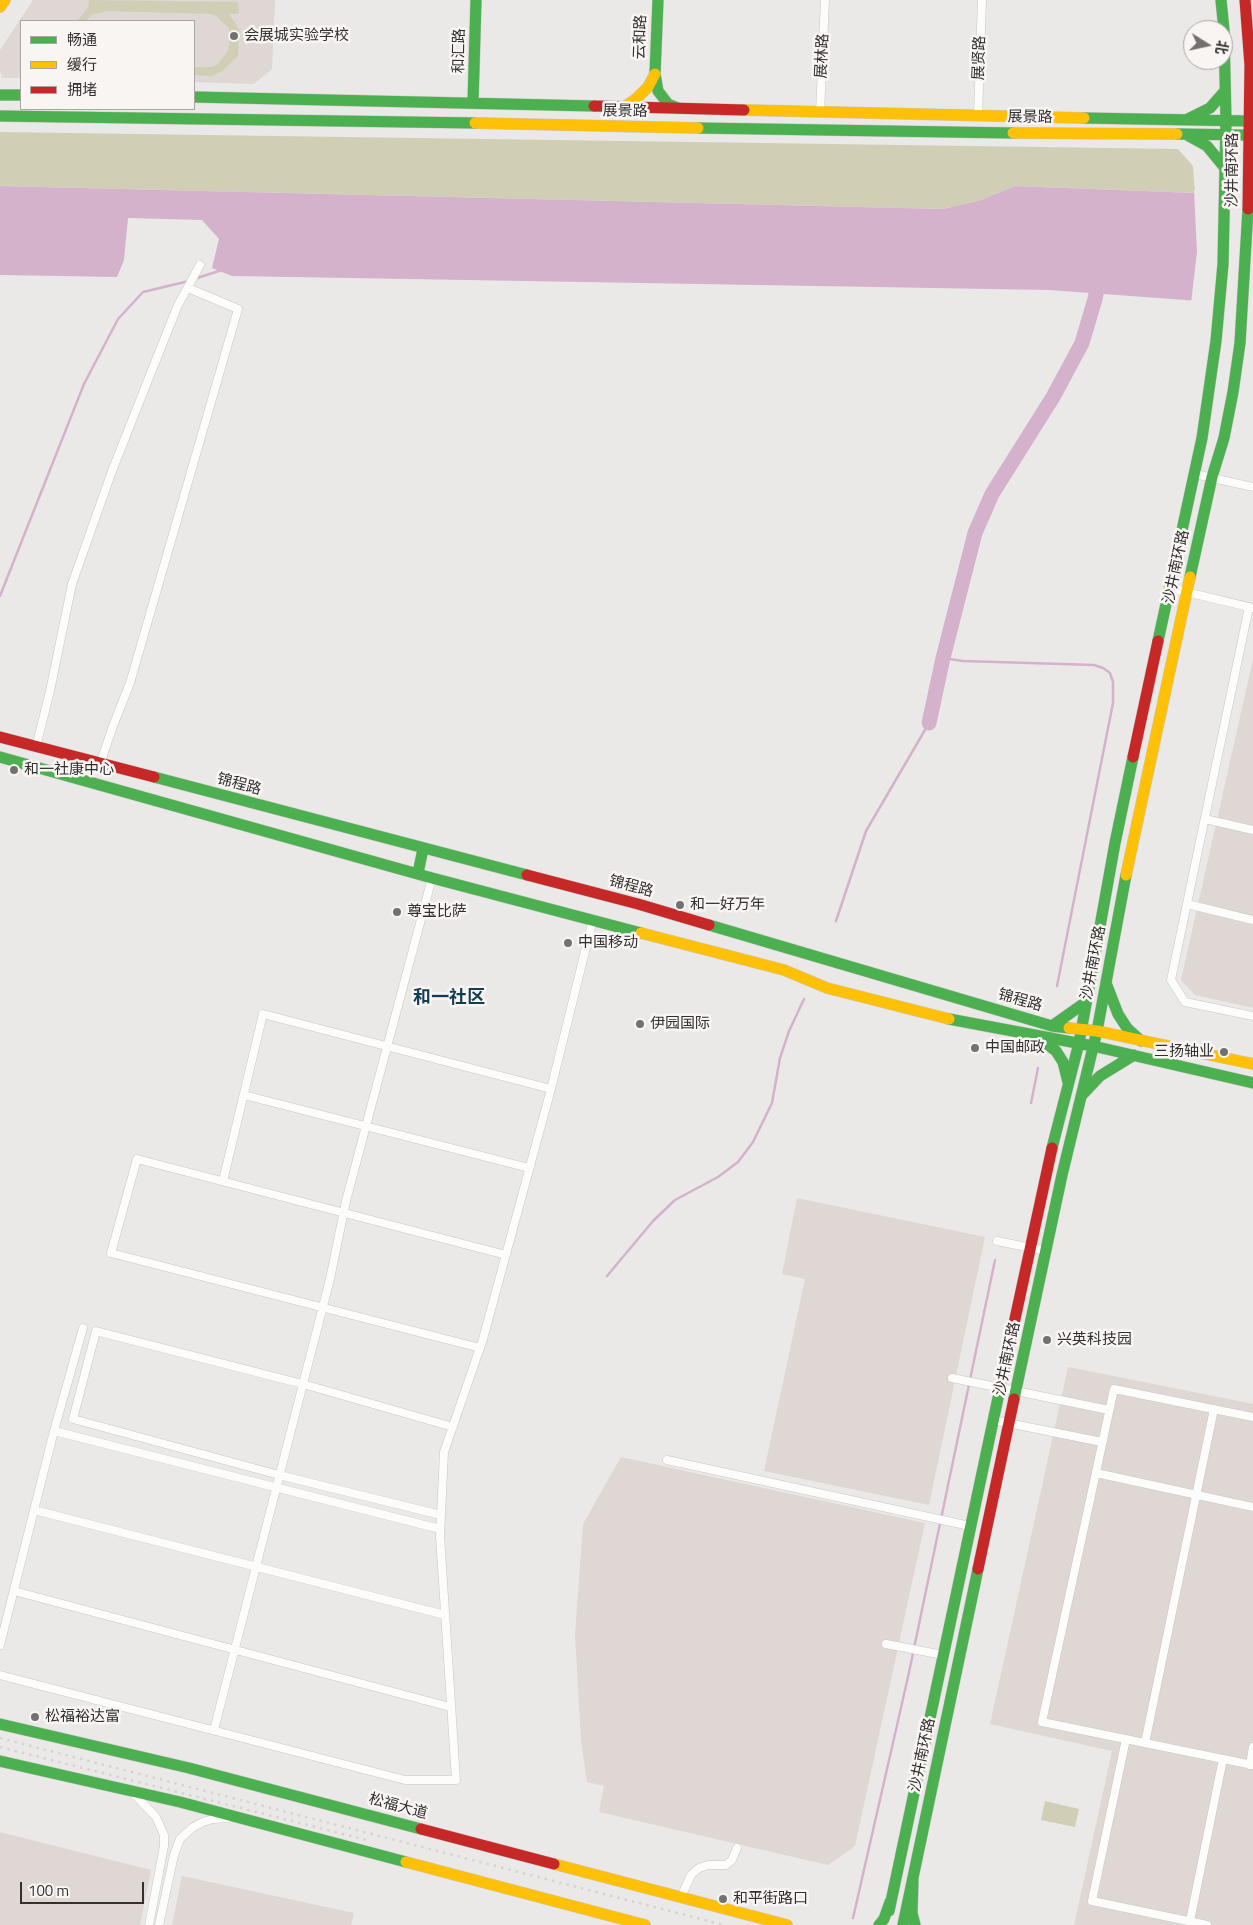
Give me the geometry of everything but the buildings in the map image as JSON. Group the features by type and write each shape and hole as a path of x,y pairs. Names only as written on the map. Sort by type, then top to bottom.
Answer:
{"main road":[{"path":"0,7 4,0"},
{"name":"和汇路","path":"473,102 476,0"},
{"name":"云和路","path":"655,74 658,0"},
{"name":"沙井南环路","path":"886,1925 1046,1171 1079,1044 1115,843 1195,474 1216,341 1223,264 1226,121 1224,30 1221,0"},
{"name":"沙井南环路","path":"904,1925 1046,1251 1097,1031 1131,847 1212,477 1224,438 1240,343 1248,231 1251,83 1245,0"},
{"path":"623,108 648,87 655,74"},
{"path":"655,74 658,91 668,104 680,109"},
{"path":"1187,120 1210,108 1225,91"},
{"path":"3,94 20,95"},
{"name":"展景路","path":"195,98 473,102 820,113 1226,121 1250,117"},
{"name":"展景路","path":"0,116 402,120 820,131 1249,135"},
{"path":"1185,134 1207,146 1225,168"},
{"name":"锦程路","path":"0,737 638,904 1052,1026 1081,1031 1097,1031 1253,1064"},
{"name":"锦程路","path":"0,757 432,878 784,970 827,988 930,1015 1039,1038 1093,1046 1253,1083"},
{"path":"418,874 424,849"},
{"path":"1106,983 1118,1014 1127,1028 1141,1041"},
{"path":"1052,1026 1086,1002"},
{"path":"1039,1038 1056,1051 1063,1062 1068,1084"},
{"path":"1081,1096 1107,1071 1134,1055"},
{"name":"松福大道","path":"0,1724 189,1768 788,1925"},
{"path":"0,1761 236,1817 645,1925"},
{"path":"913,1879 912,1913 914,1925"},
{"path":"879,1925 890,1902"}],"street":[{"name":"展林路","path":"820,113 825,0"},
{"name":"展贤路","path":"978,115 982,0"},
{"path":"36,747 50,691 72,584 112,471 178,305 200,266"},
{"path":"100,764 112,726 130,683 238,309 188,288"},
{"path":"1195,474 1253,487"},
{"path":"1170,588 1251,607 1170,980 1185,1002 1253,1016"},
{"path":"1205,819 1253,830"},
{"path":"214,1730 323,1307 366,1125 432,878"},
{"path":"1187,904 1253,920"},
{"path":"0,1675 405,1780 456,1780 440,1529 444,1452 480,1348 506,1255 551,1089 593,919"},
{"path":"223,1181 263,1014 551,1089"},
{"path":"244,1095 530,1168"},
{"path":"480,1348 111,1253 137,1159 506,1255"},
{"path":"997,1240 1046,1251"},
{"path":"0,1645 54,1431 83,1328"},
{"path":"441,1516 72,1419 96,1331 303,1384 453,1427"},
{"path":"952,1378 1109,1410"},
{"path":"1253,1417 1114,1389 1042,1722 1251,1765 1253,1748"},
{"path":"1145,1743 1214,1409"},
{"path":"993,1420 1102,1442"},
{"path":"54,1431 440,1529"},
{"path":"667,1460 970,1526"},
{"path":"1096,1473 1253,1507"},
{"path":"34,1510 444,1615"},
{"path":"14,1591 450,1707"},
{"path":"886,1644 943,1655"},
{"path":"1126,1739 1092,1901 1207,1925"},
{"path":"1190,1922 1223,1759"},
{"path":"132,1791 156,1817 164,1835 149,1925"},
{"path":"159,1925 174,1855 180,1839 192,1828 203,1822 236,1817"},
{"path":"681,1897 691,1875 699,1868 708,1865 726,1865 732,1860 738,1848"}],"shaded area":[{"name":"会展城实验学校","path":"33,0 275,0 272,69 254,84 195,82 195,20 20,20 20,78 2,78 0,50"},
{"path":"0,186 943,209 981,200 1015,186 1195,193 1253,305 1049,290 232,276 212,268 219,239 202,220 128,218 124,260 117,277 0,275"},
{"path":"1253,659 1253,1008 1195,995 1181,980"},
{"path":"797,1198 985,1237 929,1505 764,1471 805,1279 782,1274"},
{"path":"1068,1367 1253,1404 1253,1925 1074,1925 1112,1751 990,1724"},
{"path":"621,1457 925,1523 855,1846 828,1865 599,1812 604,1786 587,1782 581,1740 575,1634 583,1524"},
{"path":"0,1832 151,1870 140,1925 0,1925"},
{"path":"182,1876 354,1913 351,1925 172,1925"}],"green space":[{"path":"89,0 238,2 239,14 229,14 239,29 238,56 222,71 212,76 195,75 195,67 211,67 218,64 228,51 231,35 228,27 211,14 107,11 91,15 87,20 78,20 88,8"},
{"path":"0,132 1178,149 1193,166 1195,193 1015,186 981,200 943,209 0,186"},
{"path":"1045,1801 1079,1809 1075,1827 1041,1820"}],"pier":[{"path":"1194,190 1253,195 1253,308 1191,303 1197,252"}],"waterway":[{"path":"194,279 222,270"},
{"path":"929,723 943,658 975,533 992,494 1053,397 1082,343 1095,299 1100,273"},
{"path":"0,596 84,384 118,319 143,292 189,281"},
{"path":"943,658 963,661 1094,665 1110,673 1113,682 1113,703 1057,986"},
{"path":"836,921 866,831 929,723"},
{"path":"607,1276 653,1221 675,1200 718,1177 738,1162 753,1142 772,1103 780,1058 789,1031 804,999"},
{"path":"1031,1103 1038,1068"},
{"path":"853,1918 908,1677 995,1260"}],"railway":[{"path":"0,1738 724,1925"},
{"path":"0,1747 367,1840"}],"traffic: fast":[{"path":"473,102 476,0"},
{"path":"658,0 655,74 658,91 668,104 678,108"},
{"path":"1158,641 1202,438 1216,341 1223,264 1226,121 1224,30 1221,0"},
{"path":"1188,119 1210,108 1225,91"},
{"path":"0,95 20,95"},
{"path":"195,97 594,106"},
{"path":"0,116 475,123"},
{"path":"1084,118 1249,121"},
{"path":"698,128 1013,133"},
{"path":"1177,134 1249,135"},
{"path":"1187,135 1207,146 1225,168"},
{"path":"1190,577 1212,477 1224,438 1233,392 1240,343 1248,209"},
{"path":"0,757 432,878 641,933"},
{"path":"1052,1148 1079,1043 1115,843 1133,757"},
{"path":"154,777 527,875"},
{"path":"418,873 423,849"},
{"path":"1014,1399 1062,1175 1097,1031 1126,875"},
{"path":"709,925 1052,1026 1069,1028"},
{"path":"1106,983 1118,1014 1127,1028 1141,1041"},
{"path":"1052,1026 1086,1002"},
{"path":"949,1019 1093,1046 1253,1083"},
{"path":"1040,1039 1056,1051 1063,1062 1068,1082"},
{"path":"1082,1095 1100,1076 1134,1055"},
{"path":"889,1911 1005,1365"},
{"path":"903,1925 978,1569"},
{"path":"0,1724 189,1768 421,1829"},
{"path":"0,1761 180,1802 406,1862"},
{"path":"913,1879 912,1913 915,1925"},
{"path":"879,1925 884,1919 890,1902"}],"traffic: slow":[{"path":"0,7 5,0"},
{"path":"623,108 648,87 655,74"},
{"path":"744,110 1084,118"},
{"path":"475,123 698,128"},
{"path":"1013,133 1177,134"},
{"path":"1126,875 1190,577"},
{"path":"641,933 784,970 827,988 949,1019"},
{"path":"1069,1028 1097,1031 1253,1064"},
{"path":"406,1862 645,1925"},
{"path":"554,1864 787,1925"}],"traffic: jam":[{"path":"1245,0 1250,65 1248,209"},
{"path":"594,106 744,110"},
{"path":"1133,757 1158,641"},
{"path":"0,737 154,777"},
{"path":"527,875 709,925"},
{"path":"1005,1365 1052,1148"},
{"path":"978,1569 1014,1399"},
{"path":"421,1829 554,1864"}],"place":[{"name":"会展城实验学校","path":"234,36"},
{"name":"和一社康中心","path":"14,770"},
{"name":"和一好万年","path":"680,905"},
{"name":"尊宝比萨","path":"397,912"},
{"name":"中国移动","path":"568,943"},
{"name":"伊园国际","path":"640,1024"},
{"name":"中国邮政","path":"975,1048"},
{"name":"三扬轴业","path":"1224,1052"},
{"name":"兴英科技园","path":"1047,1340"},
{"name":"松福裕达富","path":"35,1717"},
{"name":"和平街路口","path":"723,1899"}],"district":[{"name":"和一社区","path":"449,999"}]}
